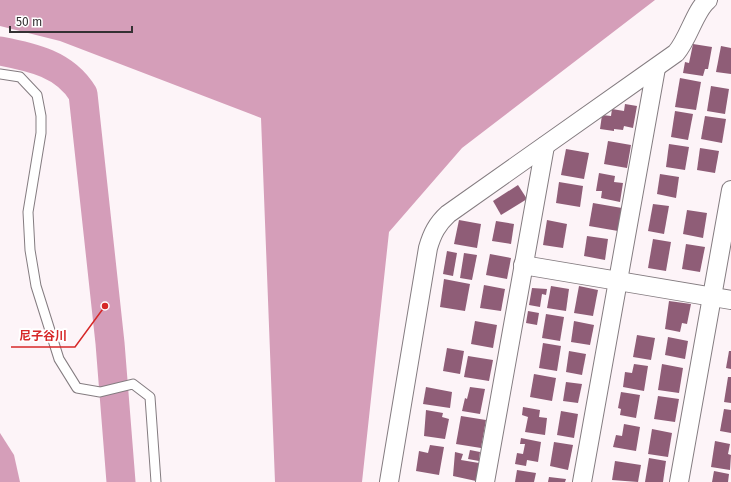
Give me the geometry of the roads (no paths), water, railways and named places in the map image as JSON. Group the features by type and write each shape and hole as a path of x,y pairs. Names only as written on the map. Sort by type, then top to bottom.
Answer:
{"street":[{"path":"389,482 432,235 439,222 448,214 676,53 685,43 698,14 708,0"},
{"path":"582,482 656,68"},
{"path":"485,482 545,146"},
{"path":"679,482 731,190"},
{"path":"523,265 731,300"}],"lane":[{"path":"0,74 20,77 37,95 41,116 41,133 28,212 30,250 36,286 58,359 77,388 100,392 132,384 150,397 156,482"}],"waterway":[{"path":"0,51 36,59 57,69 67,75 83,94 110,343 121,482"}],"place":[{"name":"尼子谷川","path":"105,306"}]}
